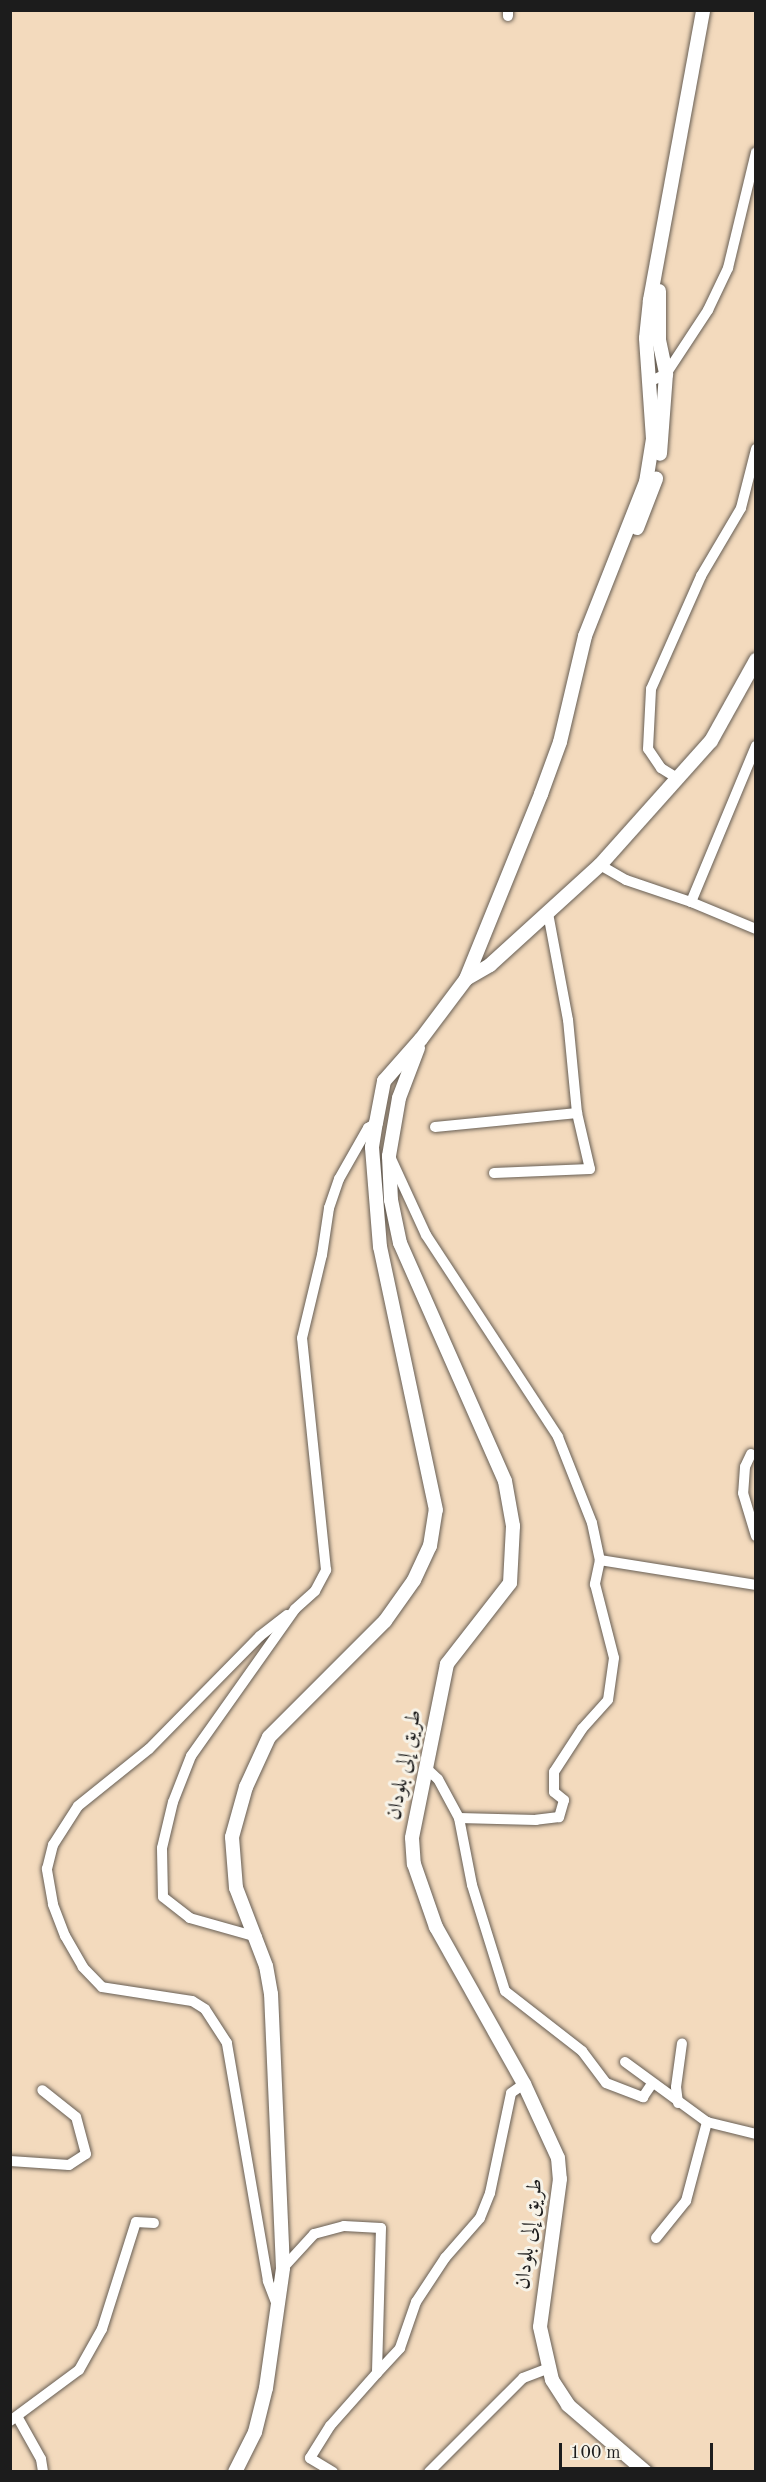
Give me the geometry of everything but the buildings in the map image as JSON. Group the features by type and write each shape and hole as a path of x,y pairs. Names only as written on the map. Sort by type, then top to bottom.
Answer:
{"main road":[{"path":"235,2472 255,2432 279,2310 283,2268 271,1994 256,1937 236,1888 232,1862 232,1837 246,1787 268,1737 385,1621 414,1580 430,1546 436,1510 380,1247 372,1147 376,1122 384,1082 422,1040 466,979 556,752 585,636 646,482 653,439 648,359 650,300 706,12"},
{"path":"606,585 648,507 656,481 666,374 658,301 661,237"},
{"path":"466,979 490,965 600,865 711,741 756,660"},
{"name":"طريق إلى بلودان","path":"422,1040 399,1098 389,1156 391,1200 400,1243 505,1481 513,1526 510,1583 447,1664 412,1838 414,1864 424,1899 549,2133 560,2179 540,2327 549,2368 568,2405 646,2472"}],"street":[{"path":"651,381 666,374 677,353 708,310 728,268 756,153"},
{"path":"648,359 663,354 677,353"},
{"path":"677,778 661,768 648,749 651,689 701,576 741,508 756,449"},
{"path":"692,902 756,746"},
{"path":"600,865 626,880 692,902 756,929"},
{"path":"494,1173 590,1169 577,1113 568,1020 548,914"},
{"path":"435,1126 577,1113"},
{"path":"279,2310 268,2281 227,2043 206,2009 192,2001 102,1987 83,1967 65,1936 53,1904 47,1869 53,1845 78,1806 149,1749 260,1636 296,1609 315,1591 326,1570 302,1338 322,1255 329,1208 339,1179 368,1128 376,1122"},
{"path":"389,1156 426,1235 558,1437 592,1523 600,1560 595,1584 609,1628 614,1682 608,1700 582,1729 554,1772 554,1792 564,1800 559,1817 536,1820 459,1818"},
{"path":"751,1454 745,1467 743,1493 756,1536"},
{"path":"600,1560 756,1585"},
{"path":"256,1937 190,1918 162,1897 162,1848 173,1802 191,1756 296,1609"},
{"path":"426,1768 438,1779 459,1818 472,1885 505,1991 582,2051 606,2083 643,2097 651,2085"},
{"path":"678,2103 676,2087 682,2043"},
{"path":"625,2062 651,2085 707,2122 756,2134"},
{"path":"331,2471 310,2458 330,2426 400,2348 416,2302 445,2258 480,2218 490,2193 511,2093 524,2084"},
{"path":"10,2161 69,2165 86,2154 76,2117 42,2090"},
{"path":"656,2238 686,2201 707,2122"},
{"path":"43,2472 41,2458 14,2420 79,2370 102,2329 136,2222 154,2223"},
{"path":"283,2268 314,2234 345,2226 381,2228 376,2373"},
{"path":"429,2472 523,2378 549,2368"}]}
